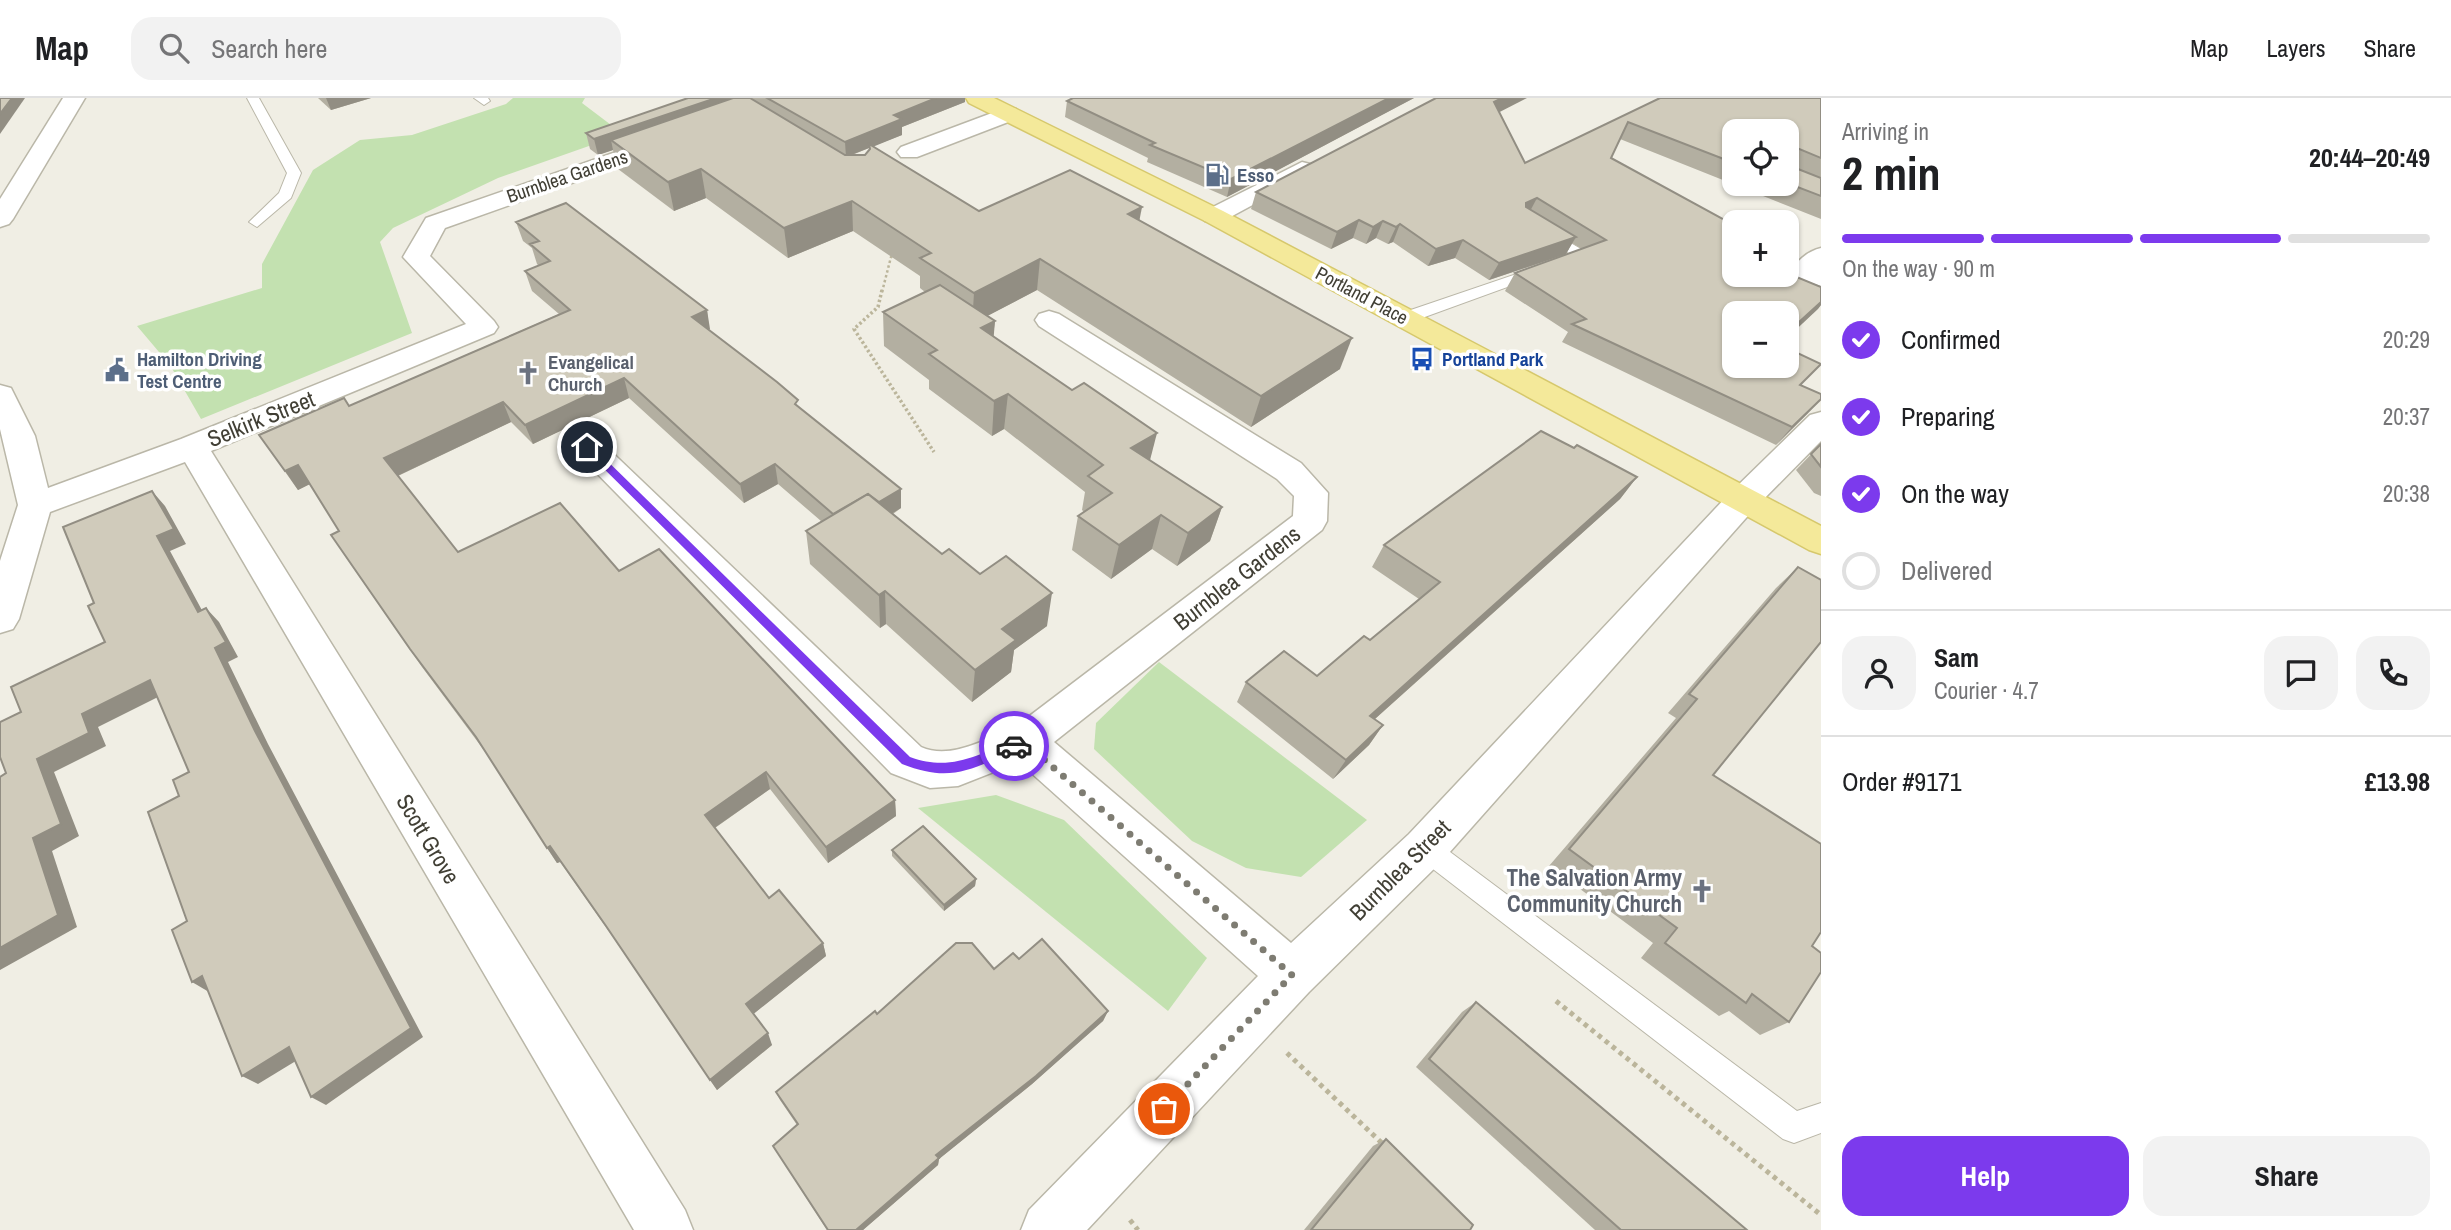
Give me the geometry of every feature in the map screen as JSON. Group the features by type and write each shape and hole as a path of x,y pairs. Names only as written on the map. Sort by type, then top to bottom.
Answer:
{"main road":[{"name":"Portland Place","path":"977,98 1214,216 1821,541"}],"street":[{"path":"0,219 74,98"},
{"path":"909,152 1008,114"},
{"name":"Burnblea Gardens","path":"484,327 416,257 435,223 684,135"},
{"path":"1214,216 1320,160"},
{"path":"1821,256 1804,271 1821,278"},
{"name":"Burnblea Gardens","path":"587,447 906,760 930,770 958,768 1024,742 1310,522 1311,493 1289,471 1049,320"},
{"name":"Selkirk Street","path":"35,505 191,447 484,327"},
{"path":"0,395 19,436 35,505 0,620"},
{"name":"Burnblea Street","path":"1049,1230 1292,975 1425,848 1742,501 1821,422"},
{"name":"Scott Grove","path":"191,447 665,1230"},
{"path":"1024,742 1292,975"}],"lane":[{"path":"253,98 295,173 286,195 257,222"},
{"path":"1405,318 1585,256 1527,222"},
{"path":"1425,848 1794,1128 1821,1118"}],"path":[{"path":"903,251 891,257 878,307 854,329 934,452"},
{"path":"1550,996 1821,1215"},
{"path":"1251,1019 1393,1153"}],"green space":[{"path":"513,98 585,98 582,103 623,134 498,178 393,228 380,242 412,333 201,419 170,365 137,326 262,288 262,264 313,170 360,140 412,135 506,104"},
{"path":"1159,662 1367,820 1301,877 1246,868 1192,841 1094,749 1096,723"},
{"path":"996,795 1064,820 1207,958 1168,1011 918,808"}],"building":[{"path":"0,98 12,98 0,114"},
{"path":"688,98 716,98 594,139 586,133"},
{"path":"733,98 750,98 845,155 865,155 870,149 869,144 979,211 1070,170 1142,207 1128,214 1352,338 1261,396 1040,259 974,293 920,258 931,253 852,201 784,228 701,169 668,182 611,140"},
{"path":"767,98 936,98 894,115 902,119 845,142"},
{"path":"1073,98 1389,98 1231,179 1150,145 1155,143 1067,101"},
{"path":"1436,98 1502,98 1494,102 1525,163 1660,98 1821,98 1821,158 1799,149 1799,119 1722,119 1722,158 1628,122 1611,158 1722,218 1722,287 1799,287 1799,278 1821,287 1821,302 1799,322 1799,301 1722,301 1722,378 1799,378 1799,354 1821,364 1800,385 1821,394 1821,399 1792,427 1572,324 1586,319 1515,273 1606,240 1537,198 1526,203 1526,207 1576,237 1499,263 1463,240 1436,249 1400,224 1396,227 1383,221 1373,227 1359,220 1337,232 1256,192"},
{"path":"1799,169 1821,178 1821,196 1799,188"},
{"path":"566,203 707,310 692,317 777,382 798,400 795,404 901,489 879,502 868,494 833,514 775,464 740,484 624,378 525,425 503,402 384,458 458,552 560,503 619,571 659,549 895,800 826,847 766,772 705,815 769,898 779,890 823,943 746,1004 768,1033 710,1080 550,846 547,848 476,737 410,649 331,535 339,531 298,465 285,471 259,435 344,398 349,406 570,310 525,271 550,261 530,244 539,241 516,222"},
{"path":"940,285 995,321 981,328 1072,390 1084,383 1157,433 1131,448 1222,507 1188,533 1161,515 1119,545 1078,516 1112,493 1088,476 1103,465 1008,394 994,401 929,354 937,350 883,312"},
{"path":"1541,431 1574,448 1577,445 1637,477 1370,716 1383,725 1346,760 1246,682 1284,651 1317,676 1364,636 1370,640 1440,582 1384,545"},
{"path":"1821,444 1821,467 1811,454"},
{"path":"152,491 174,529 157,536 198,612 206,608 226,642 215,648 255,731 411,1028 311,1097 289,1047 242,1076 202,976 192,982 172,930 187,921 148,812 179,796 173,780 189,772 150,680 82,714 89,733 37,759 61,824 33,838 58,915 0,948 0,777 6,773 0,757 0,722 21,712 11,687 105,642 88,606 94,603 63,527"},
{"path":"868,494 942,554 949,549 980,574 1006,556 1052,593 1002,629 1016,640 975,670 885,591 879,595 806,531"},
{"path":"1798,567 1821,580 1821,642 1713,775 1821,844 1821,932 1812,946 1821,953 1821,972 1789,1022 1752,994 1746,1003 1665,943 1677,928 1569,849 1697,699 1689,694"},
{"path":"923,826 976,879 944,905 892,850"},
{"path":"1042,939 1108,1011 1036,1076 936,1155 939,1158 856,1230 828,1230 773,1146 798,1124 776,1092 875,1011 877,1014 956,943 972,943 994,969 1013,953 1019,959"},
{"path":"1476,1002 1747,1230 1621,1230 1429,1059"},
{"path":"1386,1139 1473,1225 1470,1230 1311,1230"}],"way so far":[{"path":"1014,746 1024,742 1292,975 1164,1109"}],"place":[{"name":"Esso","path":"1217,175"},
{"name":"Portland Park","path":"1422,359"},
{"name":"Hamilton Driving Test Centre","path":"117,370"},
{"name":"Evangelical Church","path":"528,373"},
{"name":"The Salvation Army Community Church","path":"1702,891"}],"route":[{"path":"587,447 906,760 930,770 958,768 1014,746"}]}
